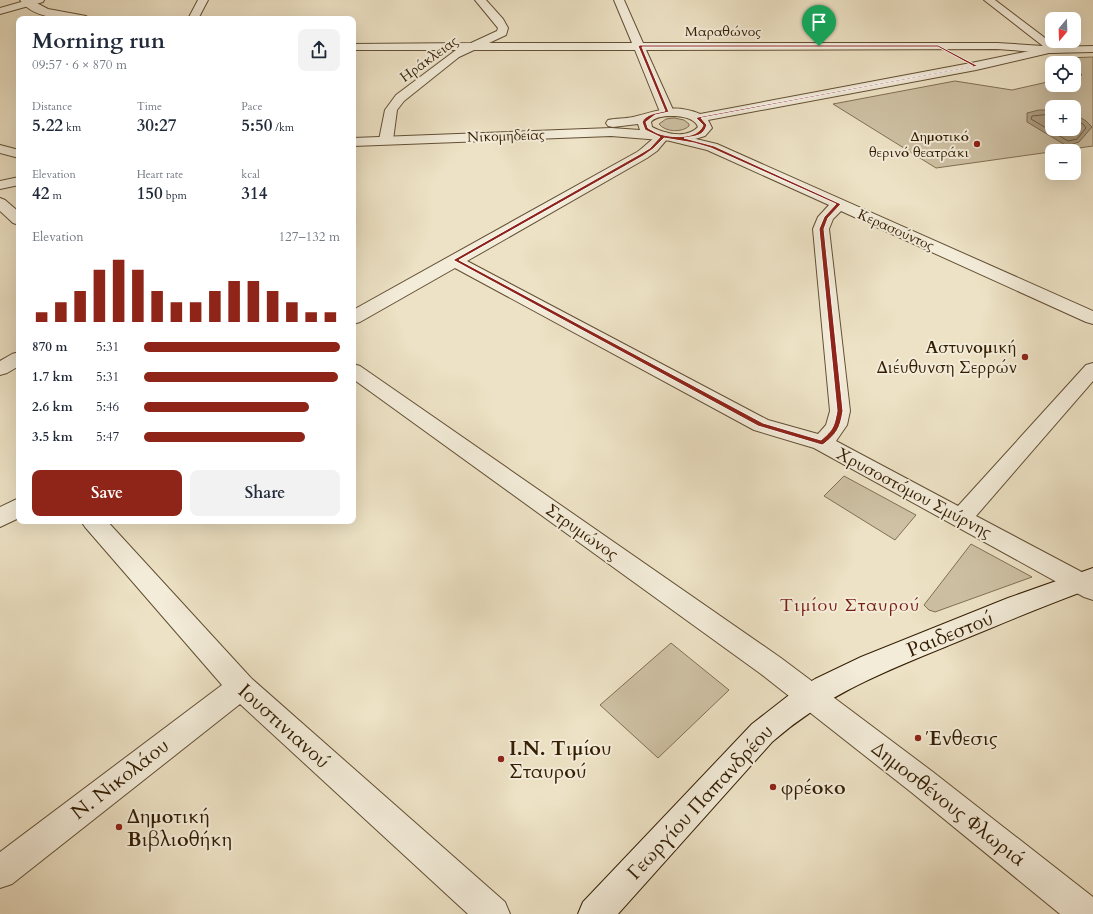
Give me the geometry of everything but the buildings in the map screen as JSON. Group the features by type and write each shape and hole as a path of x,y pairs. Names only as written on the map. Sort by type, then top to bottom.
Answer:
{"street":[{"path":"0,5 39,0"},
{"path":"195,16 203,0"},
{"name":"Ηράκλειας","path":"387,136 391,110 400,98 455,55 499,35 503,31 499,21 480,0"},
{"path":"619,0 667,112"},
{"path":"988,0 1052,50"},
{"path":"0,11 23,1 58,15 65,16"},
{"path":"938,46 976,66"},
{"name":"Μαραθώνος","path":"356,47 1010,46 1052,50 1093,49"},
{"path":"698,118 976,66 1052,50"},
{"name":"Νικομηδείας","path":"356,141 387,136 600,124 628,121 667,112 681,112 698,118"},
{"path":"649,116 644,122 644,126 651,132 666,136 694,136 703,131 705,125 698,118"},
{"name":"Νικομηδείας","path":"356,133 387,136 611,132 666,136"},
{"path":"356,316 642,155 666,136"},
{"name":"Κερασούντος","path":"666,136 712,147 1093,318"},
{"path":"0,185 16,181"},
{"path":"0,203 16,217"},
{"path":"822,443 834,432 838,425 840,411 821,229 826,217 839,204"},
{"name":"Χρυσοστόμου Σμύρνης","path":"455,260 760,425 822,443 961,518 1089,583"},
{"path":"0,351 16,350"},
{"path":"0,369 16,360"},
{"path":"961,518 1093,369"},
{"name":"Στρυμώνος","path":"356,372 810,696"},
{"path":"0,518 16,509"},
{"name":"Ιουστινιανού","path":"96,524 241,687 493,914"},
{"name":"Ραιδεστού","path":"810,696 841,679 890,658 1089,583"},
{"name":"Ν. Νικολάου","path":"0,872 241,687"},
{"name":"Γεωργίου Παπανδρέου","path":"595,914 762,733 810,696"},
{"name":"Δημοσθένους Φλωριά","path":"810,696 1088,914"}],"shaded area":[{"path":"1081,57 1093,57 1093,146 1081,148 1081,144 1045,144 1045,153 936,168 833,104 955,81 1012,90 1045,83 1045,92 1081,92"},
{"path":"674,118 684,120 689,124 689,126 682,130 674,131 665,129 659,124 666,119"},
{"path":"844,476 916,515 895,540 824,496"},
{"path":"971,544 1032,577 935,612 929,610 924,605"},
{"path":"671,643 729,690 658,758 600,705"}],"water":[{"path":"1045,110 1045,133 1027,122 1027,113"},
{"path":"1081,118 1092,127 1079,142 1073,144 1064,144 1050,136 1081,136"}],"place":[{"name":"Δημοτικό θερινό θεατράκι","path":"977,144"},
{"name":"Αστυνομική Διέυθυνση Σερρών","path":"1025,357"},
{"name":"Ένθεσις","path":"918,738"},
{"name":"Ι.Ν. Τιμίου Σταυρού","path":"501,759"},
{"name":"φρέοκο","path":"773,787"},
{"name":"Δημοτική Βιβλιοθήκη","path":"119,827"}],"district":[{"name":"Τιμίου Σταυρού","path":"850,605"}],"route":[{"path":"819,46 640,46 667,112 654,114 645,119 644,126 646,129 659,135 668,137 704,144 712,147 839,204 826,217 821,229 840,411 838,425 834,432 822,443 760,425 455,260 642,155 652,148 663,136 668,137 675,138 681,138 699,134 703,131 705,125 698,118 976,66 938,46 819,46"}]}
